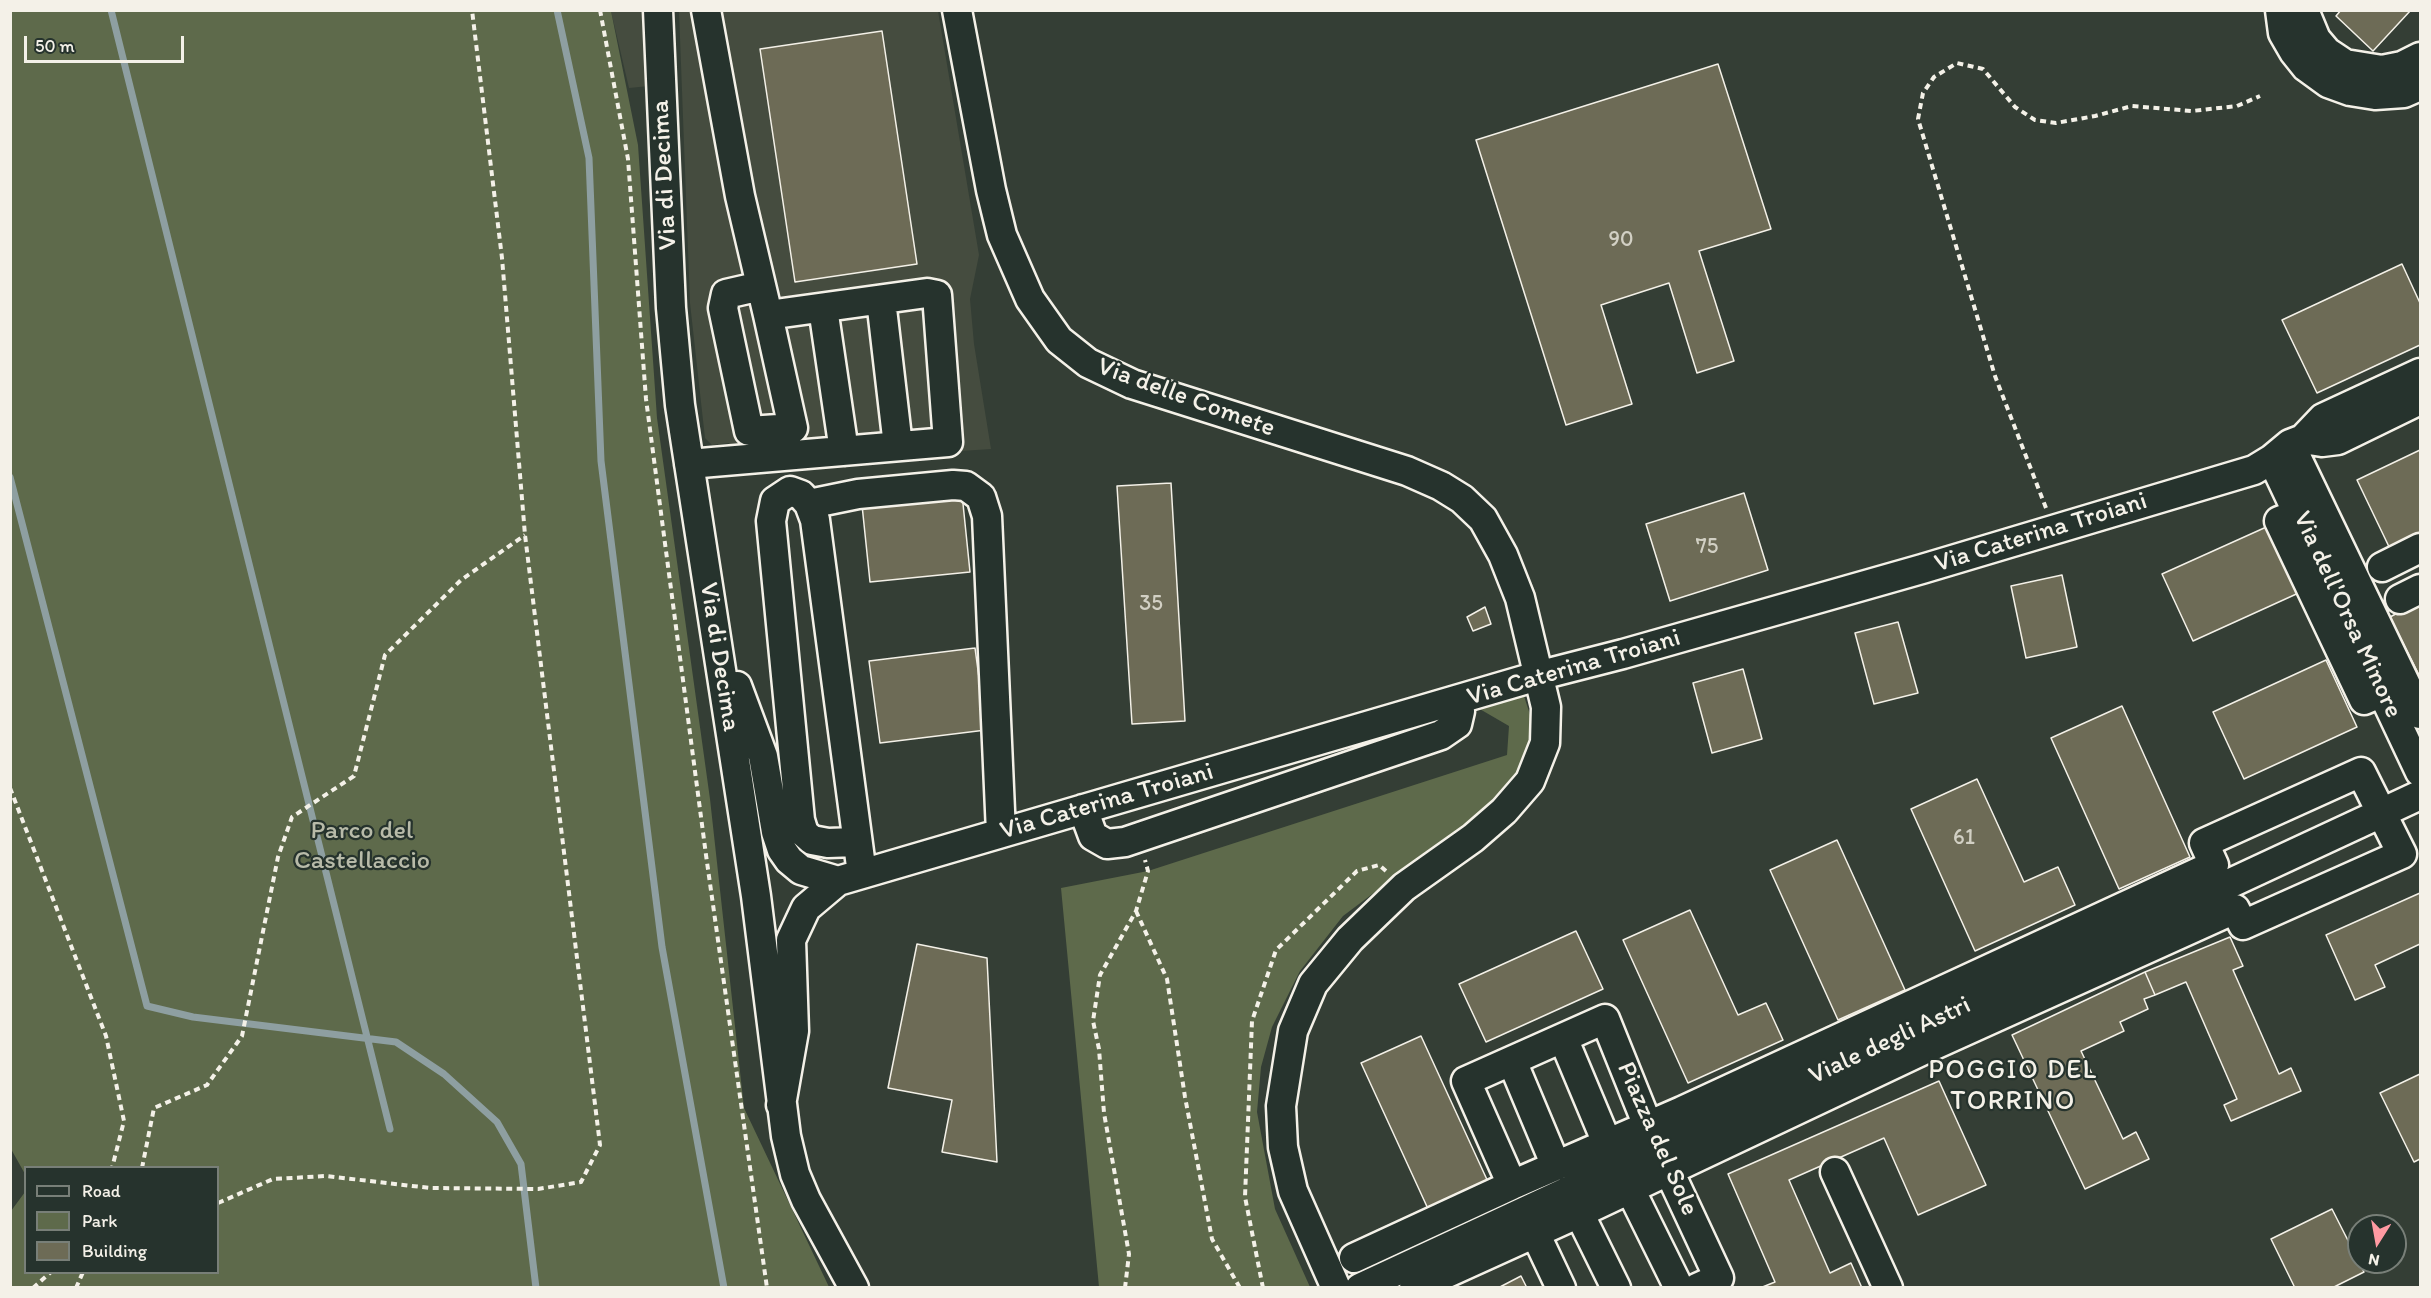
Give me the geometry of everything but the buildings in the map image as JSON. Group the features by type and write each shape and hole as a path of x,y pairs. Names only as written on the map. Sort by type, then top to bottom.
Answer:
{"street":[{"name":"Via di Decima","path":"658,10 672,324 700,543 716,628 756,896 788,1150 800,1187 854,1287"},
{"path":"706,10 740,196 768,315 793,428 749,431 723,308 726,294 761,286"},
{"name":"Via delle Comete","path":"957,10 991,190 1002,235 1023,285 1051,331 1075,355 1124,381 1407,471 1436,483 1462,500 1486,525 1510,569 1540,675 1546,707 1546,737 1530,781 1504,811 1473,838 1404,886 1356,932 1313,984 1295,1025 1282,1095 1282,1147 1293,1191 1336,1287"},
{"path":"2280,10 2283,33 2294,52 2306,67 2328,83 2350,91 2375,95 2397,94 2421,86"},
{"path":"2304,10 2316,39 2327,52 2345,64 2382,70 2402,66 2421,57"},
{"path":"689,464 948,442 937,295 927,293 768,315"},
{"path":"881,300 898,446"},
{"path":"822,308 844,451"},
{"name":"Via Caterina Troiani","path":"782,1105 794,1031 791,940 806,908 850,877 1540,675 1623,654 2254,470 2289,448 2323,418 2421,373"},
{"path":"2289,448 2338,440 2421,400"},
{"name":"Via dell'Orsa Minore","path":"2289,448 2309,517 2393,687 2421,772"},
{"path":"809,504 858,494 959,485 972,489 981,497 987,516 1001,833"},
{"path":"716,628 763,756 776,832 782,850 789,860 801,870 850,877 856,842 815,520 809,504 795,492 784,493 775,501 771,514 799,813 804,832 812,840 834,843 856,842"},
{"path":"2382,567 2421,548"},
{"path":"2393,687 2421,714"},
{"path":"1083,809 1093,836 1107,844 1125,842 1442,735 1457,724 1460,711 1459,700"},
{"path":"2361,772 2402,854 2243,925 2224,887 2205,843 2361,772"},
{"name":"Viale degli Astri","path":"1360,1287 1410,1281 1540,1221 1659,1148 2421,795"},
{"name":"Piazza del Sole","path":"1561,1287 1540,1221 1466,1081 1605,1019 1659,1148 1719,1278 1697,1287"},
{"name":"Piazza del Sole","path":"1563,1038 1607,1143"},
{"path":"1512,1061 1556,1166"},
{"path":"1354,1258 1607,1143 1659,1148 1630,1189 1579,1213 1540,1221"},
{"path":"1835,1172 1887,1287"},
{"name":"Piazza del Sole","path":"1630,1189 1679,1287"},
{"path":"1579,1213 1616,1287"},
{"path":"1389,1241 1410,1281"}],"path":[{"path":"219,1203 273,1179 326,1176 430,1188 516,1189 533,1189 581,1182 600,1145 525,535 502,258 472,10"},
{"path":"600,10 628,159 646,399 709,879 767,1287"},
{"path":"2054,528 1995,376 1918,119 1923,93 1934,77 1957,63 1983,69 2015,107 2036,120 2056,123 2132,106 2192,111 2237,106 2260,96"},
{"path":"142,1166 154,1108 207,1085 243,1031 278,857 291,817 354,776 385,655 461,580 525,535"},
{"path":"10,788 106,1036 124,1121 112,1166"},
{"path":"1125,1287 1129,1254 1104,1113 1099,1049 1093,1021 1100,975 1136,911 1148,871"},
{"path":"1136,911 1167,979 1185,1097 1212,1239 1240,1287"},
{"path":"33,1287 49,1274"}],"shaded area":[{"path":"611,11 645,11 649,86 629,88"},
{"path":"679,11 938,11 979,255 970,299 974,344 991,449 736,466 729,443 712,445 705,438 690,303"}],"green space":[{"name":"Parco del Castellaccio","path":"11,10 611,11 638,145 657,418 710,799 744,1108 829,1287 11,1287 11,1211 24,1193 24,1274 219,1274 219,1166 24,1166 24,1172 11,1149"},
{"path":"1523,693 1536,733 1511,790 1343,916 1300,971 1272,1027 1261,1067 1257,1112 1275,1209 1310,1287 1099,1287 1061,888 1148,871 1507,755 1509,726 1478,708"}],"waterway":[{"path":"111,10 390,1129"},
{"path":"557,10 589,158 601,461 662,947 724,1288"},
{"path":"10,477 147,1006 193,1017 396,1042 444,1074 497,1122 521,1164 536,1288"}],"district":[{"name":"POGGIO DEL TORRINO","path":"2013,1086"}]}
